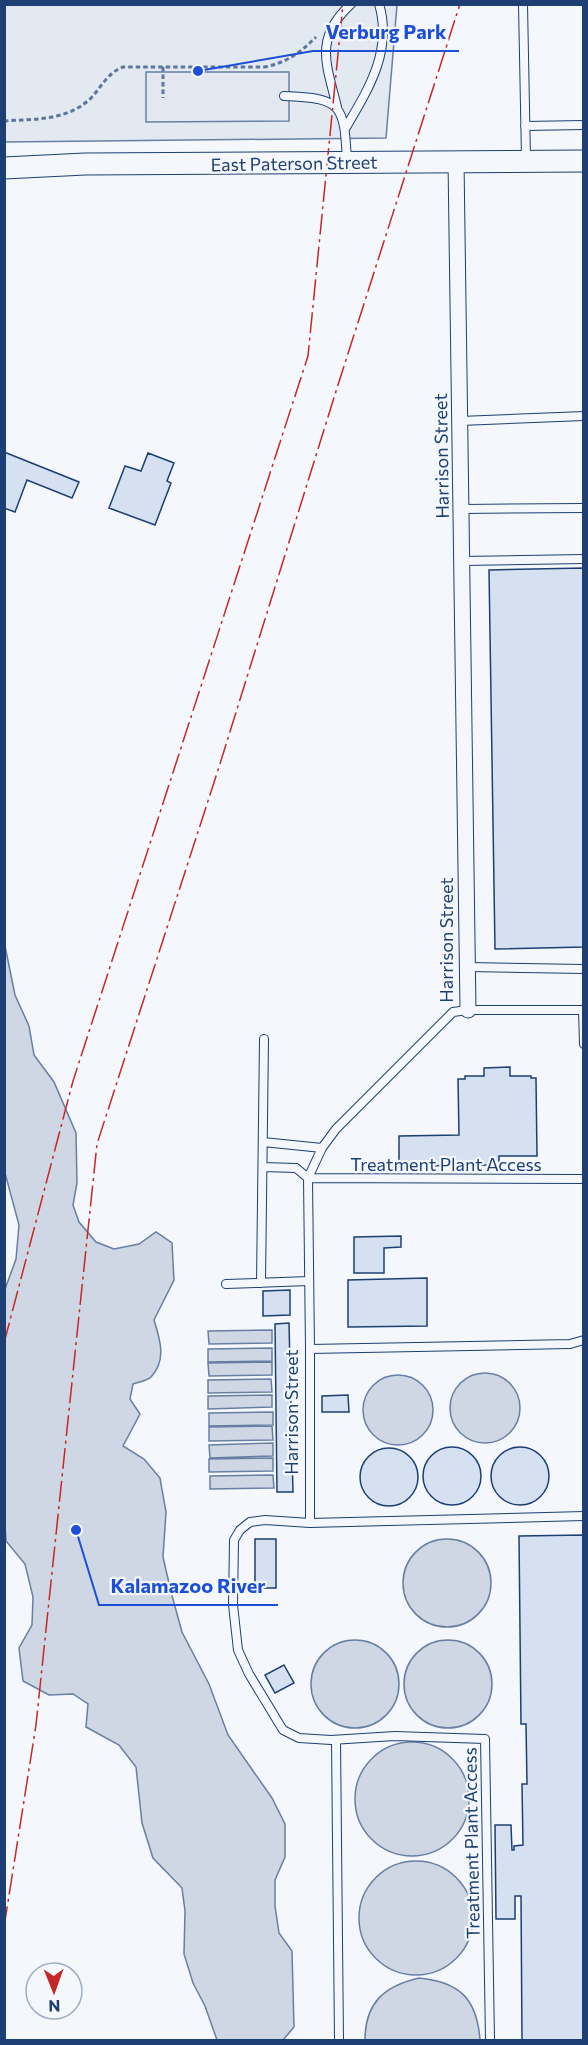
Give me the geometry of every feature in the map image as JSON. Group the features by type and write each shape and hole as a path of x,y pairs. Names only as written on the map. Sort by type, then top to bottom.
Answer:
{"street":[{"name":"Harrison Street","path":"456,161 468,1010"},
{"name":"East Paterson Street","path":"12,168 85,165 584,161"}],"lane":[{"path":"347,162 343,117 337,107 325,65 327,40 335,21 351,4"},
{"path":"345,129 375,77 381,55 384,29 378,4"},
{"path":"523,4 526,161"},
{"path":"284,96 315,99 337,107"},
{"path":"525,126 584,125"},
{"path":"460,421 584,416"},
{"path":"462,509 584,508"},
{"path":"462,561 584,559"},
{"path":"467,967 584,969"},
{"path":"468,1010 583,1010 584,1044"},
{"name":"Harrison Street","path":"310,1523 308,1178 322,1148 336,1129 453,1012 468,1010"},
{"path":"261,1283 264,1039"},
{"path":"263,1142 322,1148"},
{"path":"263,1167 296,1168 308,1178"},
{"name":"Treatment Plant Access","path":"308,1178 584,1179"},
{"path":"226,1284 309,1281"},
{"path":"310,1349 570,1344 584,1340"},
{"path":"310,1523 584,1516"},
{"name":"Treatment Plant Access","path":"310,1523 265,1520 250,1522 240,1530 234,1540 233,1605 238,1650 249,1674 283,1730 299,1738 336,1740 395,1736 485,1739 490,2040"},
{"path":"336,1740 339,2040"}],"path":[{"path":"4,122 46,119 77,108 90,99 110,75 123,67 264,67 277,65 289,60 318,35"},
{"path":"163,68 163,98"}],"shaded area":[{"path":"4,5 397,5 386,138 5,142"},
{"path":"146,72 289,72 289,121 146,122"},
{"path":"4,941 15,995 29,1026 34,1055 54,1082 76,1133 77,1183 73,1205 79,1222 96,1242 114,1249 139,1244 156,1232 172,1243 174,1280 154,1320 160,1342 161,1357 156,1370 149,1378 133,1384 130,1399 140,1414 123,1446 144,1459 160,1478 166,1512 163,1557 182,1632 209,1684 228,1735 272,1798 285,1824 285,1857 275,1880 275,1906 279,1933 292,1951 294,2027 283,2040 217,2040 205,2006 193,1983 184,1954 185,1911 182,1888 153,1858 142,1823 136,1767 119,1745 86,1727 88,1704 73,1694 49,1695 23,1681 19,1648 32,1625 33,1597 25,1564 6,1541 4,1511 4,1292 16,1259 19,1225 5,1173"},
{"path":"272,1330 272,1343 209,1344 208,1331"},
{"path":"272,1348 272,1361 208,1362 208,1349"},
{"path":"272,1362 272,1375 209,1376 208,1363"},
{"path":"485,1373 504,1379 514,1389 520,1408 514,1427 504,1437 485,1443 466,1437 456,1427 450,1408 456,1389 466,1379"},
{"path":"398,1375 417,1381 427,1391 433,1410 427,1429 417,1439 398,1445 379,1439 369,1429 363,1410 369,1391 379,1381"},
{"path":"271,1379 272,1392 208,1393 208,1380"},
{"path":"272,1395 272,1407 208,1409 208,1396"},
{"path":"273,1412 273,1425 209,1426 209,1413"},
{"path":"272,1426 273,1440 209,1441 209,1427"},
{"path":"273,1443 273,1456 210,1458 209,1445"},
{"path":"273,1458 273,1471 209,1472 209,1459"},
{"path":"273,1475 274,1488 210,1489 210,1476"},
{"path":"438,1539 456,1539 472,1546 484,1558 491,1574 491,1592 484,1608 472,1620 456,1627 438,1627 422,1620 410,1608 403,1592 403,1574 410,1558 422,1546"},
{"path":"346,1640 364,1640 380,1647 392,1659 399,1675 399,1693 392,1709 380,1721 364,1728 346,1728 330,1721 318,1709 311,1693 311,1675 318,1659 330,1647"},
{"path":"439,1640 457,1640 473,1647 485,1659 492,1675 492,1693 485,1709 473,1721 457,1728 439,1728 423,1721 411,1709 404,1693 404,1675 411,1659 423,1647"},
{"path":"412,1742 434,1746 444,1751 460,1767 465,1777 469,1799 465,1821 460,1831 444,1847 434,1852 412,1856 390,1852 380,1847 364,1831 359,1821 355,1799 359,1777 364,1767 380,1751 390,1746"},
{"path":"416,1861 438,1865 448,1870 464,1886 469,1896 473,1918 469,1940 464,1950 448,1966 438,1971 416,1975 394,1971 384,1966 368,1950 363,1940 359,1918 363,1896 368,1886 384,1870 394,1865"},
{"path":"419,1978 445,1984 464,1995 475,2014 480,2040 365,2040 369,2016 379,1998 396,1986"}],"building":[{"path":"4,452 79,482 72,498 27,480 15,512 4,508"},
{"path":"148,453 174,463 167,481 171,483 155,525 109,508 125,466 141,471"},
{"path":"584,568 584,947 495,949 489,570"},
{"path":"510,1067 510,1076 536,1078 537,1156 499,1156 499,1165 399,1166 399,1136 459,1135 458,1079 465,1079 465,1076 484,1076 484,1068"},
{"path":"401,1236 401,1247 384,1248 384,1273 354,1273 354,1237"},
{"path":"427,1278 427,1326 348,1327 348,1280"},
{"path":"290,1290 290,1315 263,1316 263,1291"},
{"path":"289,1323 293,1492 277,1492 275,1324"},
{"path":"348,1395 349,1412 322,1412 322,1396"},
{"path":"452,1447 468,1452 476,1460 481,1476 476,1492 468,1500 452,1505 436,1500 428,1492 423,1476 428,1460 436,1452"},
{"path":"520,1447 536,1452 544,1460 549,1476 544,1492 536,1500 520,1505 504,1500 496,1492 491,1476 496,1460 504,1452"},
{"path":"389,1448 405,1453 413,1461 418,1477 413,1493 405,1501 389,1506 373,1501 365,1493 360,1477 365,1461 373,1453"},
{"path":"584,1535 584,2040 522,2040 521,1896 515,1896 515,1919 496,1919 495,1825 511,1825 512,1850 514,1846 523,1845 522,1784 527,1784 526,1724 521,1724 519,1536"},
{"path":"255,1539 276,1539 276,1588 255,1588"},
{"path":"284,1665 294,1683 275,1693 265,1675"}],"power":[{"path":"4,1343 73,1081 308,356 343,4"},
{"path":"4,1927 36,1725 97,1144 219,767 460,4"}],"place":[{"name":"Verburg Park","path":"198,71"},
{"name":"Kalamazoo River","path":"76,1530"}]}
